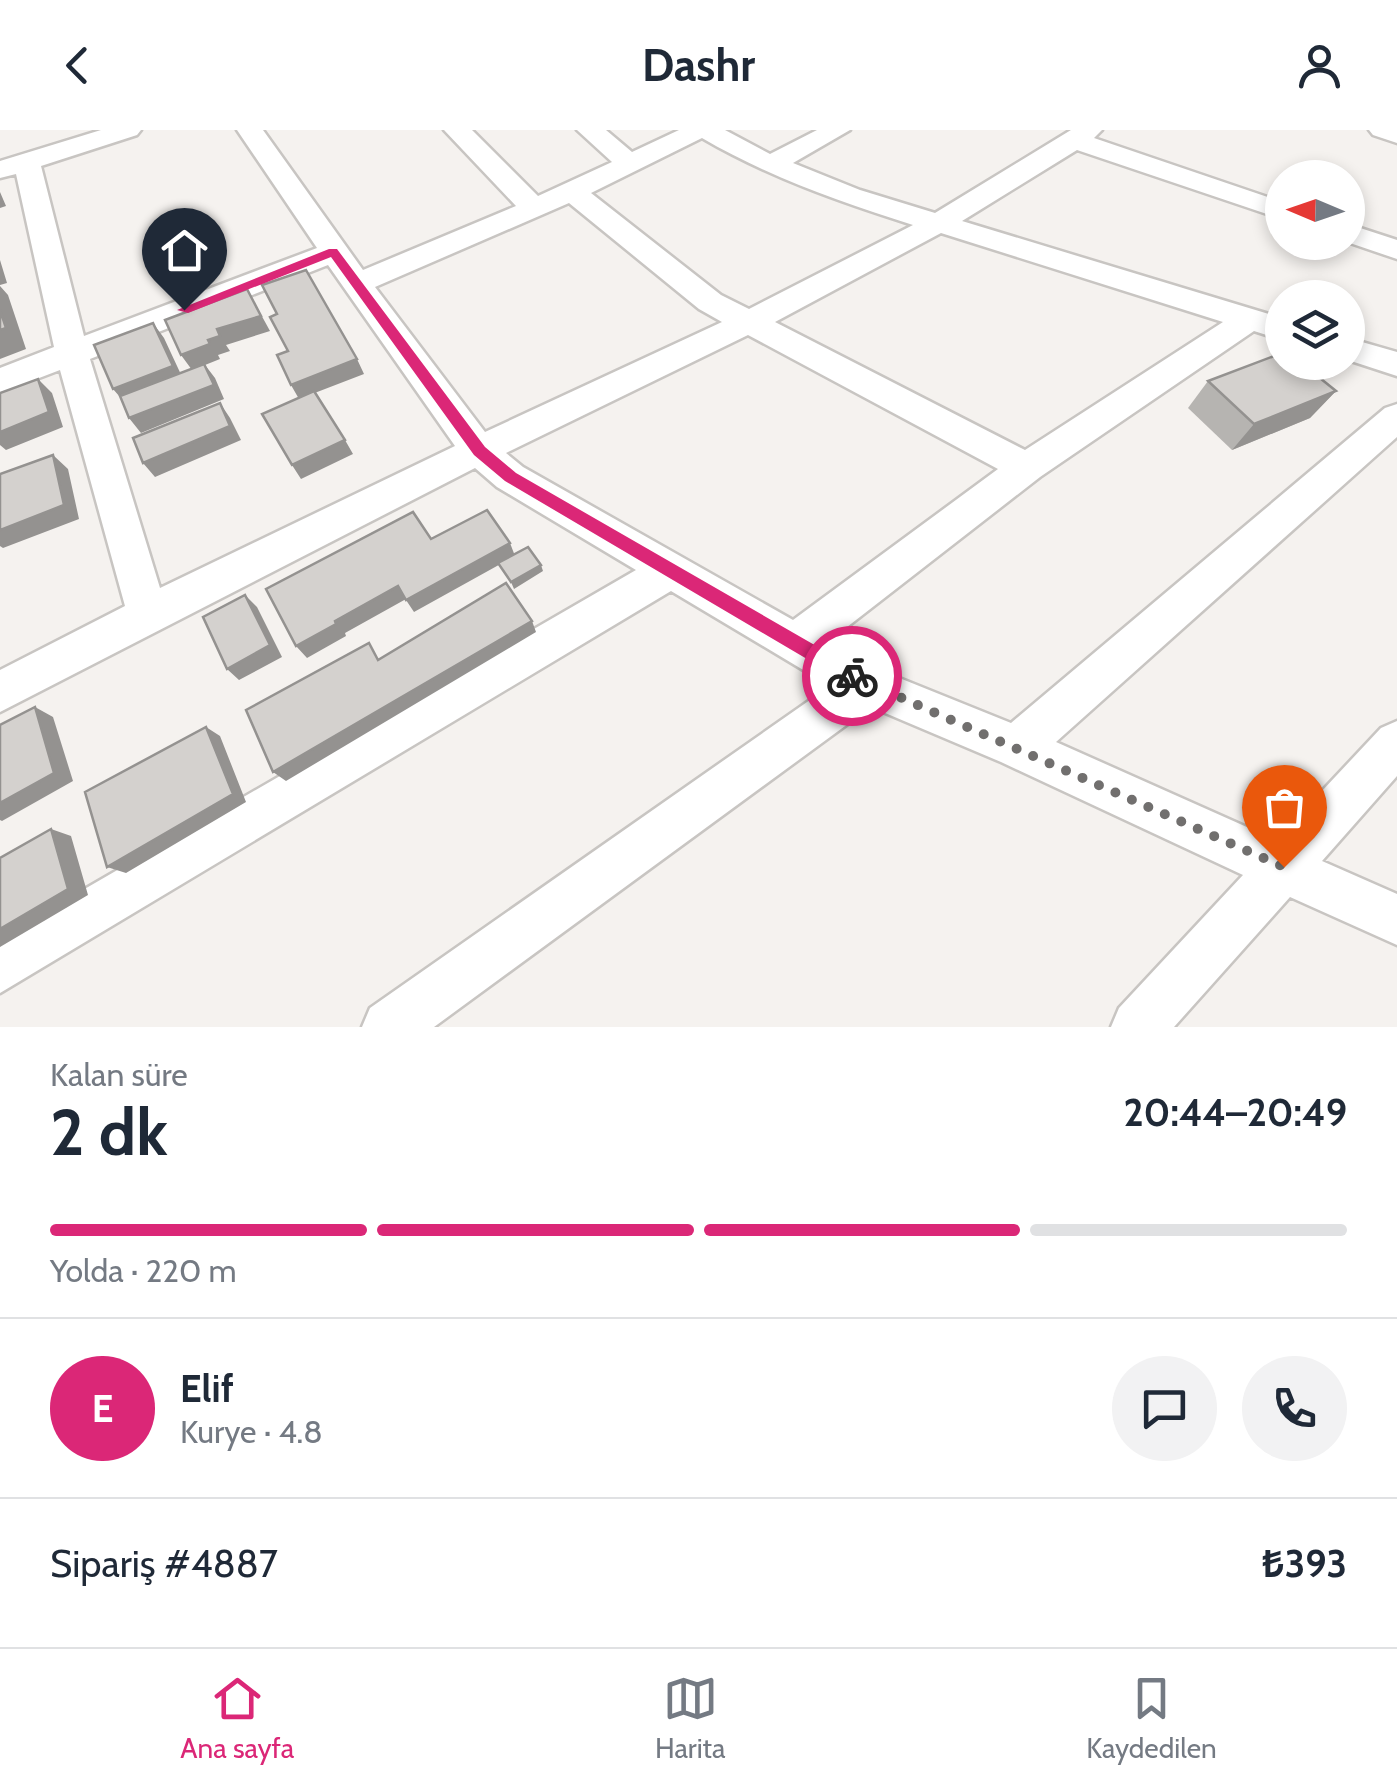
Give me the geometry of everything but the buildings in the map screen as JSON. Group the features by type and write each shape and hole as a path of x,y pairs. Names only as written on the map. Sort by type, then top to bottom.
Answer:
{"street":[{"path":"128,130 14,166 146,613"},
{"path":"250,130 344,268 480,451 510,477 868,685 1017,747 1397,920"},
{"path":"457,130 534,208"},
{"path":"590,130 630,164"},
{"path":"0,381 72,353 534,208 698,130"},
{"path":"706,130 770,164 850,196 1265,324"},
{"path":"770,164 837,130"},
{"path":"1382,130 1397,135"},
{"path":"0,692 146,613 752,323 940,224 1082,135 1265,205"},
{"path":"572,192 710,302 1026,467"},
{"path":"1365,239 1397,250"},
{"path":"794,643 1026,467 1265,325"},
{"path":"1365,354 1397,364"},
{"path":"1017,747 1397,418"},
{"path":"0,968 668,572"},
{"path":"389,1027 868,685"},
{"path":"1138,1027 1397,742"}],"way so far":[{"path":"852,676 1284,867"}],"route":[{"path":"184,310 333,252 480,451 510,477 852,676"}]}
